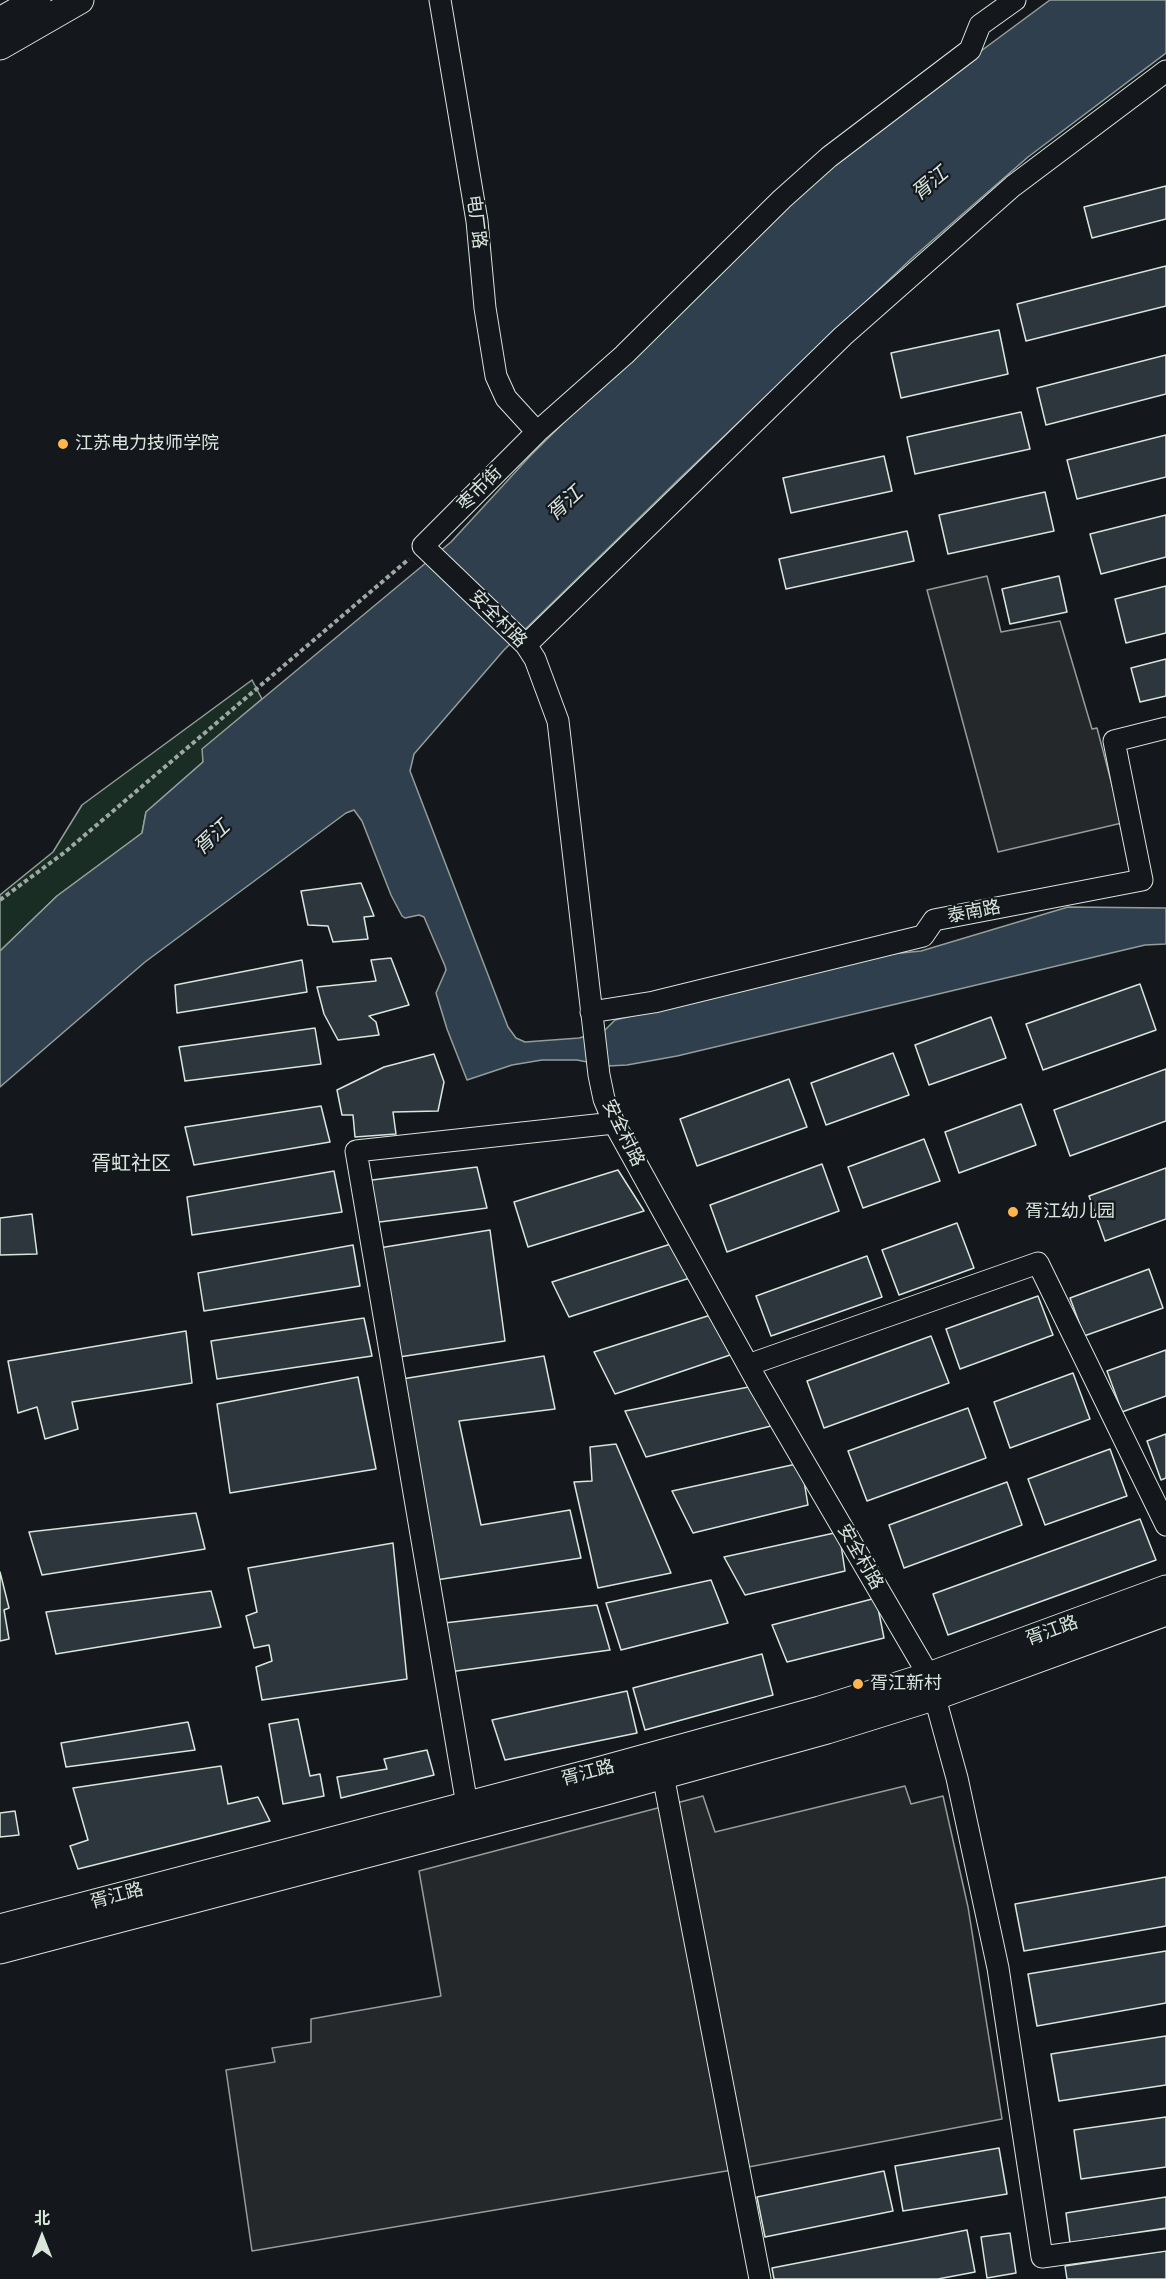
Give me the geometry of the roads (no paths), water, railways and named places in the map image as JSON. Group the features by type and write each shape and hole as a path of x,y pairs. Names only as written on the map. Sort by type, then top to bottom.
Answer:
{"main road":[{"path":"0,21 37,0"},
{"path":"0,46 80,0"},
{"name":"胥江路","path":"0,1950 826,1730 1166,1588"},
{"name":"胥江路","path":"0,1928 810,1713 932,1686 1166,1612"}],"street":[{"name":"电厂路","path":"440,0 477,221 485,309 496,376 506,398 537,432"},
{"name":"枣市街","path":"427,550 537,432 624,355 782,199 829,157 970,50 980,25 1015,0"},
{"path":"523,642 843,336 1012,186 1166,71"},
{"name":"安全村路","path":"427,550 523,642 535,659 558,721 599,1075 604,1099 614,1123 748,1365 932,1686 957,1778 998,1968 1042,2257 1166,2240"},
{"name":"泰南路","path":"592,1020 654,1002 923,936 934,920 1142,880 1114,741 1166,728"},
{"path":"467,1805 356,1151 614,1123"},
{"path":"748,1365 1038,1263 1158,1490 1166,1525"},
{"path":"663,1775 760,2279"}],"water":[{"name":"胥江","path":"1050,0 1166,0 1166,53 1028,157 911,259 680,478 504,650 414,754 410,771 508,1027 516,1038 525,1042 579,1038 604,1031 615,1020 891,954 921,951 1068,907 1166,908 1166,944 1145,945 677,1056 608,1066 577,1060 542,1060 512,1065 467,1080 436,993 446,970 445,966 424,917 419,915 405,918 402,916 391,895 362,821 354,810 346,813 145,962 0,1087 0,951 57,896 142,833 146,812 203,762 202,749 451,542 531,455 787,202 901,110"}],"place":[{"name":"江苏电力技师学院","path":"63,444"},
{"name":"胥江幼儿园","path":"1013,1212"},
{"name":"胥江新村","path":"858,1684"}],"district":[{"name":"胥虹社区","path":"131,1164"}]}
